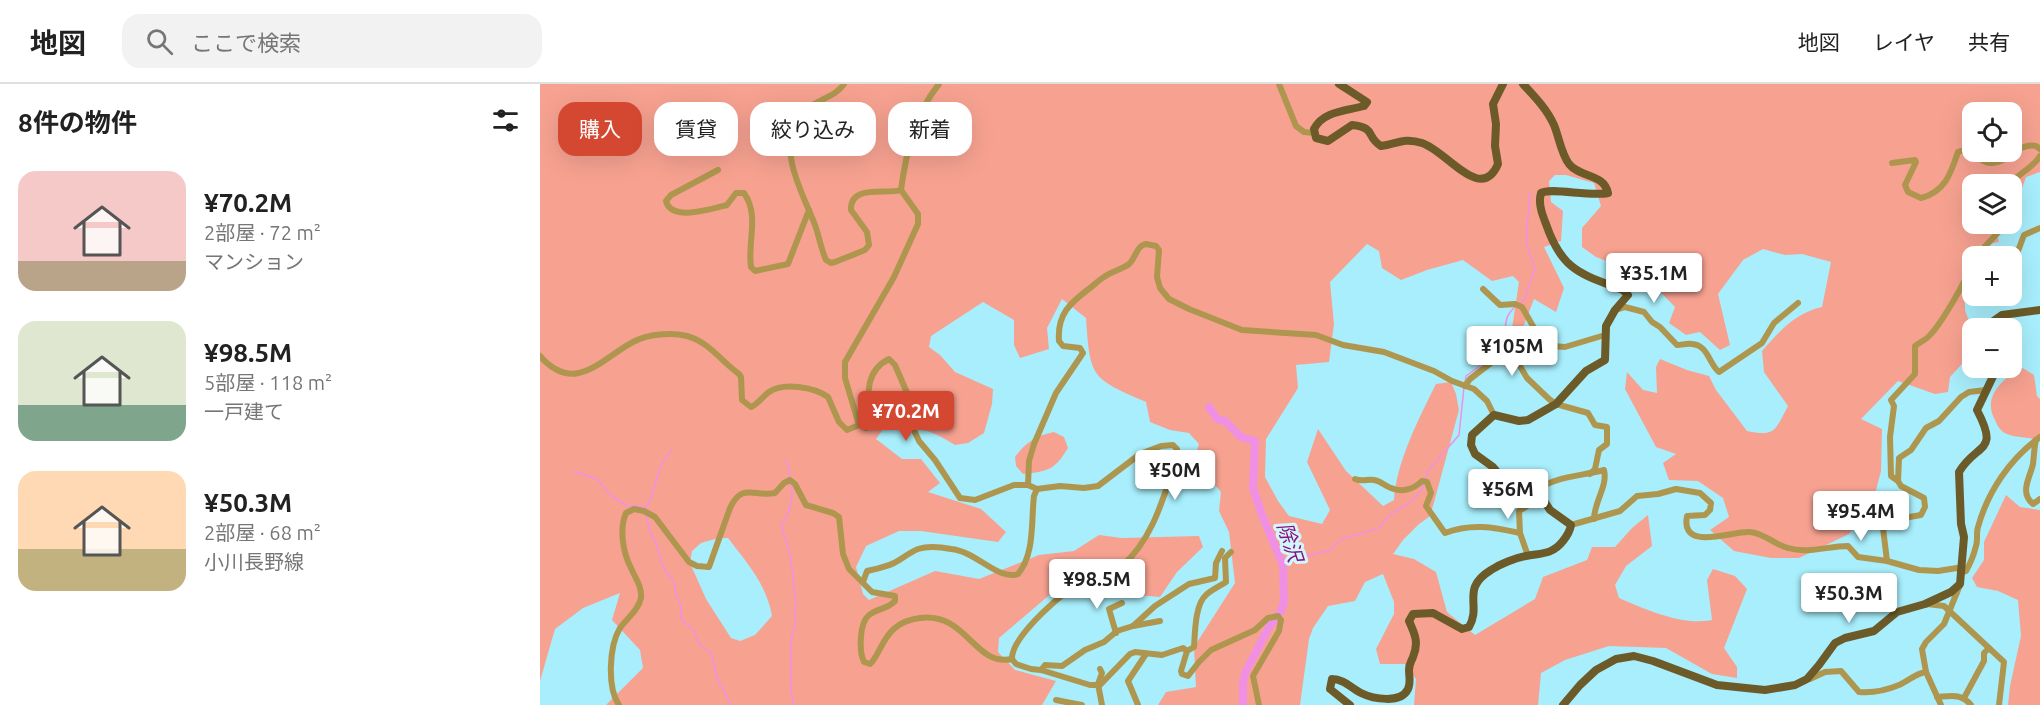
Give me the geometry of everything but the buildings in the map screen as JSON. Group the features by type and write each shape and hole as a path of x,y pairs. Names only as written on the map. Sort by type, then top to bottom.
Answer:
{"main road":[{"path":"1339,84 1366,102 1364,106 1342,110 1323,118 1316,124 1314,133 1316,138 1328,141 1352,125 1365,126 1376,143 1381,146 1399,141 1423,143 1448,158 1472,178 1484,180 1492,175 1498,164 1493,104 1503,84"},
{"path":"1350,705 1330,689 1329,685 1332,680 1338,680 1370,696 1394,699 1405,693 1410,685 1409,664 1417,646 1410,621 1413,614 1433,613 1462,629 1469,627 1473,617 1473,591 1476,582 1492,569 1528,556 1548,554 1556,549 1566,537 1570,525 1550,510 1537,490 1531,486 1508,485 1493,467 1475,454 1471,446 1472,435 1494,416 1518,421 1528,420 1556,405 1586,371 1605,360 1606,326 1615,310 1626,300 1627,293 1586,276 1567,263 1551,239 1539,198 1541,193 1547,190 1572,194 1603,195 1608,193 1606,185 1570,164 1550,117 1523,84"},
{"path":"1998,318 2002,315 2040,309"},
{"path":"1563,705 1596,670 1616,659 1634,656 1653,661 1698,680 1735,688 1765,690 1795,685 1807,679 1835,643 1845,638 1874,631 1897,612 1925,604 1951,592 1960,584 1962,572 1964,537 1961,524 1959,472 1986,441 1988,433 1977,410 1994,378"}],"street":[{"path":"844,84 834,94 810,105 794,129 792,162 795,177 826,260 835,262 865,250 869,245 867,232 851,210 855,198 863,193 874,191 901,190"},
{"path":"859,425 845,378 845,362 894,277 918,224 918,214 901,190 905,163 915,126 939,84"},
{"path":"1280,84 1296,126 1304,132 1314,133"},
{"path":"1892,163 1915,160 1905,185 1908,192 1921,198 1933,195 1951,175 1958,152 1962,150 1968,150 1989,164 1996,163 2025,146 2036,146 2040,149"},
{"path":"2020,174 2040,156"},
{"path":"718,170 672,195 666,201 667,206 675,212 688,213 727,205 736,193 744,193 753,217 750,259 751,267 755,271 788,264 809,210"},
{"path":"2020,246 2024,235 2040,228"},
{"path":"1985,246 1997,234"},
{"path":"1028,485 1029,461 1034,444 1056,393 1083,353 1080,348 1063,346 1059,341 1065,311 1075,298 1103,277 1130,263 1139,247 1146,243 1156,246 1159,250 1157,277 1160,288 1169,299 1189,309 1242,330 1316,335 1342,345 1384,352 1434,370 1481,394 1494,416"},
{"path":"1887,561 1883,528 1892,520 1921,515 1925,507 1924,498 1901,486 1890,476 1890,437 1894,406 1891,400 1915,374 1915,346 1928,338 1962,286"},
{"path":"1483,289 1500,305 1515,304 1522,307 1542,342 1553,346 1565,346 1605,335"},
{"path":"1615,310 1625,307 1644,312 1677,345 1692,344 1701,348 1719,372 1762,343 1774,323 1798,303"},
{"path":"540,356 554,368 582,372 598,366 634,341 661,334 687,336 705,345 739,374 742,400 751,407 767,393 777,388 800,388 822,393 828,397 845,430 851,430 859,425"},
{"path":"1465,386 1470,379 1496,359 1495,352 1502,344 1511,351 1527,378 1556,405 1588,413 1595,425 1604,426 1608,430 1607,444 1599,450 1595,469 1590,474"},
{"path":"859,425 866,428 869,426 868,396 873,372 889,359 895,365 908,395 906,413 918,441 935,460 960,498 975,501 1007,486 1028,485 1037,489 1060,486 1084,488 1098,486 1140,454 1173,444 1177,449 1177,457 1159,513 1136,550 1119,569 1088,577 1052,605 1020,636 1012,651 1012,659 1020,666 1041,669 1090,686 1100,685 1130,654 1135,652 1162,656 1183,648 1187,651"},
{"path":"1898,481 1899,458 1911,450 1926,428 1939,421 1965,394 1986,390"},
{"path":"1570,525 1620,511 1637,496 1688,489 1703,495 1711,503 1710,510 1705,514 1687,516 1689,530 1700,537 1708,538 1749,531 1791,549 1806,551 1848,546 1858,557 1887,561 1919,570 1938,571 1957,568 1966,572 1976,545 1982,512 2001,477 2015,458 2038,438"},
{"path":"2038,438 2025,492 2033,504 2040,499"},
{"path":"1528,556 1520,533 1519,511 1535,501 1537,490 1544,485 1604,470 1606,478 1594,509 1594,519"},
{"path":"1355,479 1373,480 1392,489 1403,490 1427,482 1431,493 1426,506 1445,533 1461,527 1492,527 1520,533"},
{"path":"619,705 611,681 613,653 620,629 632,616 641,597 641,587 631,569 624,542 624,516 630,510 639,510 652,515 688,562 705,568 711,564 734,500 748,491 772,494 787,481 792,481 806,505 839,517 846,564 865,587 872,592 893,595 896,598 890,606 872,613 865,621 862,634 864,662 872,663 896,627 912,619 928,617 948,621 958,627 971,642 991,657 1003,661 1012,659"},
{"path":"863,582 867,571 885,567 922,548 962,551 973,555 998,573 1013,576 1018,574 1025,563 1029,549 1034,496 1037,489"},
{"path":"1133,626 1155,606 1189,584 1215,578 1216,563 1222,551"},
{"path":"1231,552 1226,558 1226,582 1204,596 1201,602 1195,625 1194,647 1187,651 1181,671 1185,676 1191,673 1211,650 1255,630 1268,618 1278,616 1281,620 1279,631 1253,676 1259,705"},
{"path":"1941,705 1926,672 1922,649 1944,624 1960,584"},
{"path":"1116,633 1109,609 1122,603"},
{"path":"1925,604 1944,606 2004,662 1999,705"},
{"path":"1041,669 1045,665 1062,666 1085,650 1133,626 1160,621"},
{"path":"1964,698 1984,661 1984,653 1989,648"},
{"path":"1138,705 1128,681 1146,654"},
{"path":"1100,669 1102,673 1098,684 1102,705"},
{"path":"1807,679 1825,672 1841,671 1859,692 1873,692 1900,685 1918,673 1926,672"},
{"path":"1937,697 1956,695 1964,698 1971,705"},
{"path":"1056,700 1082,705"}],"shaded area":[{"path":"540,84 2040,84 2040,172 2026,177 2022,188 2022,174 1962,174 1962,234 1997,234 1999,242 1962,246 1962,306 1965,306 1968,318 1962,318 1962,364 1950,377 1948,392 1935,394 1898,381 1861,419 1882,429 1881,471 1874,498 1849,534 1799,558 1771,558 1734,551 1710,530 1729,517 1723,498 1698,481 1669,480 1663,463 1676,454 1656,447 1625,389 1627,372 1643,390 1657,393 1656,367 1660,359 1709,376 1716,390 1747,431 1764,433 1774,430 1788,406 1764,372 1762,351 1796,318 1822,307 1831,262 1802,254 1785,255 1763,249 1743,260 1718,294 1730,345 1720,350 1700,332 1686,335 1669,323 1675,307 1645,276 1596,257 1582,247 1582,228 1601,206 1594,183 1566,175 1555,175 1549,181 1551,202 1563,211 1561,241 1544,247 1564,288 1556,312 1534,299 1524,325 1514,341 1511,335 1519,282 1513,276 1492,281 1463,260 1401,280 1382,268 1379,251 1367,244 1330,282 1334,324 1329,362 1296,365 1298,388 1266,439 1265,477 1289,516 1322,524 1330,510 1307,462 1318,429 1346,471 1383,506 1394,500 1399,471 1409,441 1436,384 1451,382 1459,410 1433,506 1429,517 1403,540 1393,554 1414,559 1436,572 1447,612 1475,635 1535,599 1543,577 1587,560 1592,547 1615,547 1632,528 1648,515 1652,546 1626,566 1615,585 1619,598 1677,619 1712,620 1707,580 1713,569 1735,576 1747,589 1724,648 1737,667 1737,678 1712,674 1666,648 1609,646 1565,660 1541,673 1538,705 1414,705 1416,679 1405,664 1380,664 1376,649 1394,614 1394,602 1383,574 1365,582 1355,601 1328,606 1313,628 1309,639 1300,705 1158,705 1166,692 1196,687 1194,647 1235,583 1229,532 1219,511 1221,492 1209,478 1190,472 1199,444 1189,433 1170,430 1150,422 1146,402 1114,387 1097,374 1089,353 1086,318 1062,299 1047,328 1049,349 1020,358 1014,345 1014,320 983,302 931,336 929,347 940,355 955,372 993,389 992,404 984,433 968,443 955,445 937,435 921,430 884,428 876,439 902,459 921,459 940,483 928,492 981,509 1006,532 998,542 921,531 899,531 866,546 856,567 863,594 869,600 935,571 979,579 1039,555 1074,551 1099,535 1122,538 1199,536 1203,547 1177,572 1160,597 1089,591 1053,592 999,638 998,652 1015,670 1056,681 1042,705 606,705 643,668 640,650 612,620 620,593 583,608 555,629 540,681","holes":["728,538 761,584 772,616 755,635 740,641 731,638 706,599 690,563 692,551 701,543"]},
{"path":"2022,368 2034,375 2037,396 2040,399 2040,441 2012,436 2000,430 1991,404 2001,383 2007,378 2022,378"},
{"path":"1054,432 1064,437 1068,448 1063,456 1050,468 1023,474 1016,466 1015,457 1032,440"},
{"path":"2006,495 2020,507 2040,510 2040,705 2008,705 2021,636 2018,600 1998,591 1977,587 1972,578 1984,560 1984,542"}],"waterway":[{"path":"1520,303 1525,299 1535,268 1526,243 1530,193"},
{"path":"1500,341 1508,315 1516,306"},
{"path":"1465,383 1466,376 1488,360 1493,352"},
{"path":"1425,479 1428,471 1459,435 1464,387"},
{"name":"除沢","path":"1209,407 1217,419 1225,421 1241,437 1255,441 1253,488 1283,565 1284,601 1281,611 1269,627 1246,671 1243,682 1243,705"},
{"path":"646,508 663,463 672,450"},
{"path":"785,461 790,477"},
{"path":"574,471 597,479 610,495 628,506 640,506 646,509"},
{"path":"1283,565 1299,558 1331,550 1340,540 1379,528 1390,515 1416,497 1424,483"},
{"path":"791,485 791,506 781,526 790,553 796,605 794,612 796,619 791,641 793,705"},
{"path":"646,514 663,567 674,582 681,606 681,619 694,631 699,644 711,653 719,684 731,705"}]}
